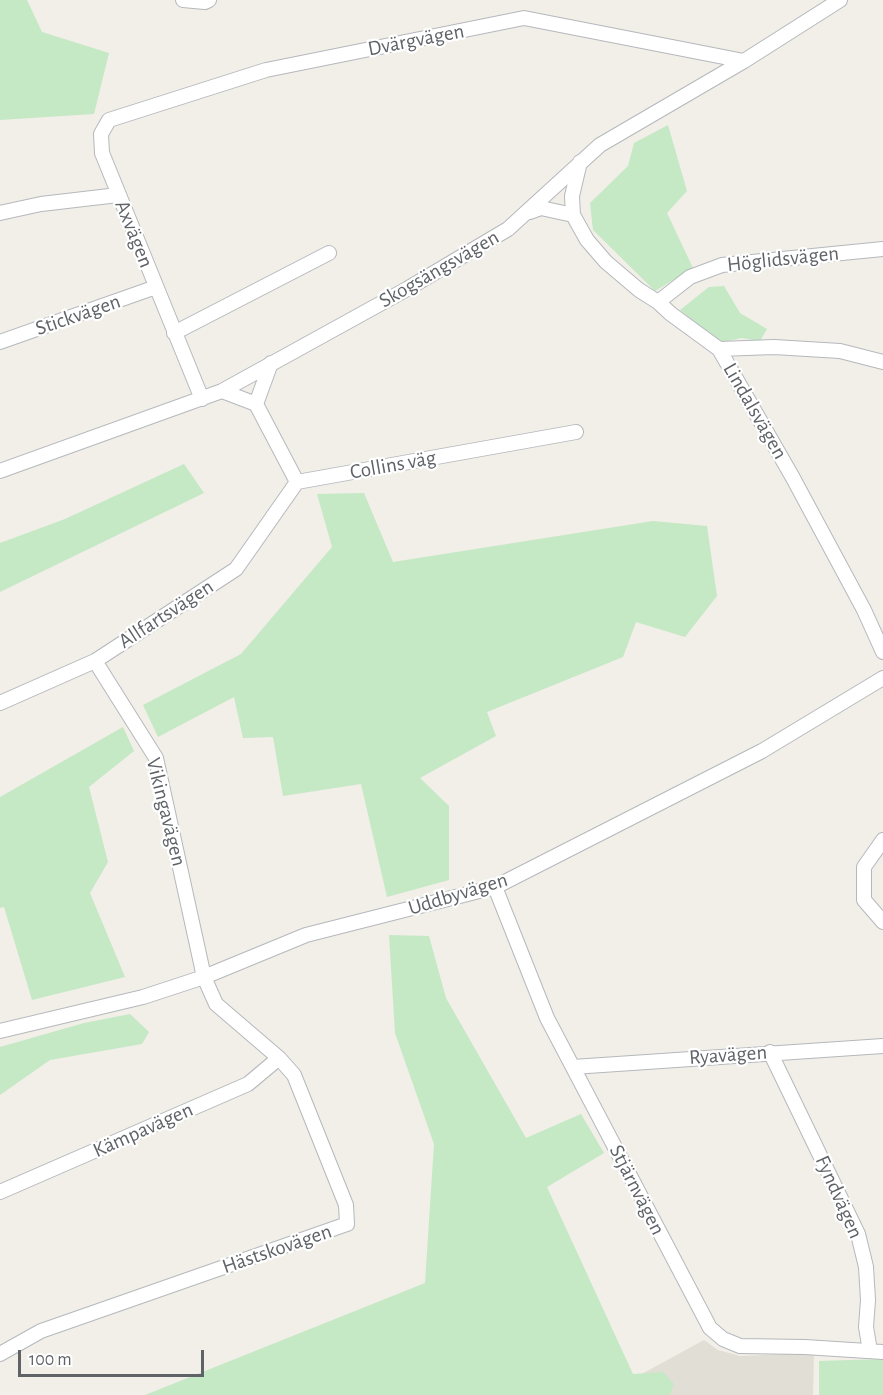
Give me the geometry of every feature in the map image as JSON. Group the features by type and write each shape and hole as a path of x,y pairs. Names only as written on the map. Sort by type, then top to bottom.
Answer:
{"street":[{"path":"183,0 205,2 209,0"},
{"name":"Skogsängsvägen","path":"0,471 222,391 407,289 494,239 528,212 600,145 744,61 840,0"},
{"name":"Dvärgvägen","path":"101,134 110,120 266,70 524,18 744,61"},
{"name":"Axvägen","path":"101,134 102,153 118,195 202,399"},
{"path":"528,212 541,208 573,215 572,196 580,162"},
{"path":"0,213 41,204 118,195"},
{"name":"Lindalsvägen","path":"573,215 587,240 606,262 639,290 719,349 794,478 864,610 883,652"},
{"name":"Höglidsvägen","path":"658,302 690,277 722,265 883,249"},
{"path":"174,333 329,253"},
{"name":"Stickvägen","path":"0,342 156,288"},
{"path":"719,349 774,347 840,351 883,362"},
{"path":"256,404 271,363"},
{"path":"222,391 256,404 297,482"},
{"name":"Collins väg","path":"297,482 576,432"},
{"name":"Allfartsvägen","path":"0,703 95,661 236,569 297,482"},
{"name":"Vikingavägen","path":"95,661 156,758 204,977"},
{"name":"Uddbyvägen","path":"0,1031 144,997 204,977 306,935 495,887 762,751 883,678"},
{"path":"883,840 864,867 864,900 883,922"},
{"name":"Stjärnvägen","path":"495,887 547,1018 710,1328 723,1339 740,1346 877,1351"},
{"name":"Hästskovägen","path":"0,1354 41,1331 347,1224 346,1205 294,1075 279,1058 216,1004 204,977"},
{"name":"Ryavägen","path":"573,1066 883,1046"},
{"name":"Fyndvägen","path":"770,1052 858,1234 866,1267 868,1300 866,1328 877,1351"},
{"name":"Kämpavägen","path":"0,1192 248,1084 279,1058"}],"shaded area":[{"path":"704,1340 718,1350 740,1356 814,1353 813,1395 637,1395 638,1376"}],"green space":[{"path":"0,0 27,0 42,32 109,53 94,114 0,120"},
{"path":"668,125 687,191 667,213 693,268 655,291 593,230 590,203 628,166 634,143"},
{"path":"724,286 740,313 767,329 760,341 741,338 720,343 680,310 709,287"},
{"path":"184,464 204,493 0,592 0,543 65,519"},
{"path":"364,493 393,562 653,521 707,526 717,596 685,637 636,622 623,657 487,712 496,736 420,778 449,806 449,880 387,897 361,784 283,796 273,737 243,738 234,697 158,737 143,705 241,654 332,547 317,494"},
{"path":"123,727 134,751 89,787 108,862 90,893 125,977 32,1000 4,907 0,908 0,797"},
{"path":"389,935 429,936 446,998 526,1138 581,1114 604,1153 547,1187 633,1374 663,1372 674,1384 670,1395 145,1395 425,1283 434,1144 395,1033"},
{"path":"130,1014 149,1032 142,1044 50,1060 0,1095 0,1047 84,1023"},
{"path":"883,1359 883,1395 819,1395 819,1361"}]}
